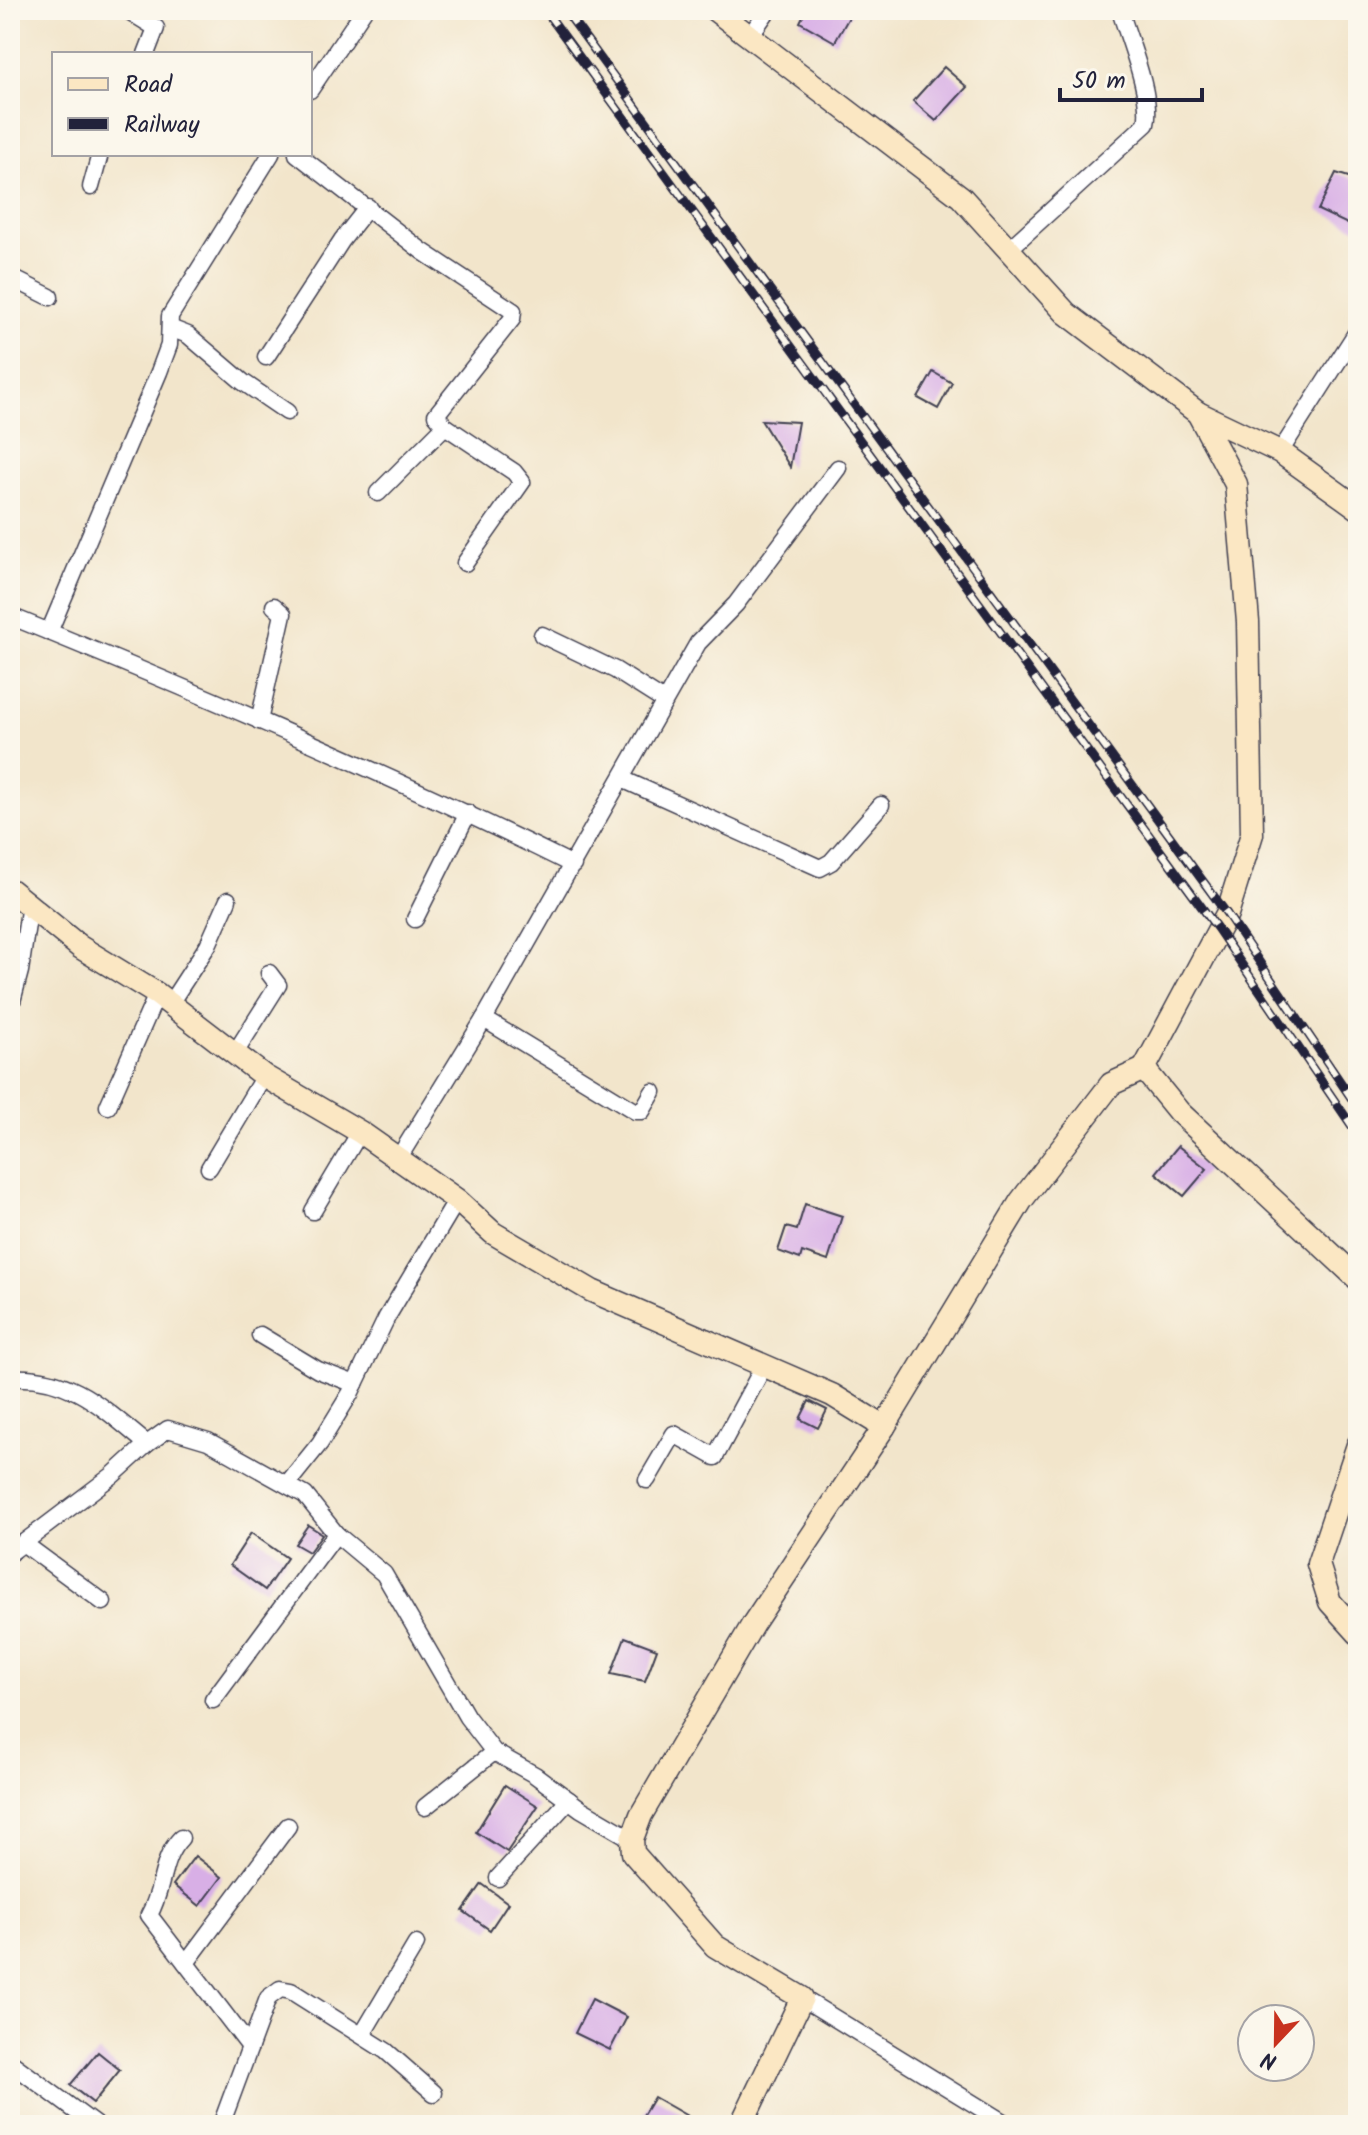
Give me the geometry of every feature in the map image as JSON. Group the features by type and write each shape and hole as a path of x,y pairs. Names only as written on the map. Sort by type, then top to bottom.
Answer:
{"main road":[{"path":"715,10 961,197 1066,313 1198,413 1280,452 1358,508"},
{"path":"741,2125 802,1998 715,1946 633,1853 632,1839 641,1815 753,1624 884,1427 1021,1201 1111,1084 1144,1069 1227,914 1252,834 1248,622 1236,484 1198,413"},
{"path":"10,890 80,947 163,999 264,1076 360,1132 457,1200 493,1233 592,1291 832,1395 884,1427"},
{"path":"1144,1069 1179,1112 1358,1279"},
{"path":"1358,1445 1318,1564 1330,1602 1358,1633"}],"street":[{"path":"127,10 156,28 147,52"},
{"path":"312,87 364,10"},
{"path":"749,37 768,10"},
{"path":"1009,249 1146,124 1148,115 1143,90 1120,10"},
{"path":"91,187 99,156"},
{"path":"49,632 159,372 169,345 170,316 270,156"},
{"path":"300,156 422,251 513,311 512,319 436,415 445,426 514,472 522,482 465,563"},
{"path":"266,357 342,240 368,207"},
{"path":"10,277 50,297"},
{"path":"170,328 188,335 243,382 287,412"},
{"path":"1280,452 1358,330"},
{"path":"378,493 445,426"},
{"path":"398,1159 484,1019 698,643 736,604 838,468"},
{"path":"259,721 283,614 274,606"},
{"path":"10,616 468,813 573,865"},
{"path":"542,635 615,670 664,701"},
{"path":"622,779 820,868 831,862 881,805"},
{"path":"415,919 468,813"},
{"path":"108,1106 163,999 208,945 228,900"},
{"path":"10,1009 20,971 30,904"},
{"path":"235,1053 278,985 269,973"},
{"path":"484,1019 635,1111 642,1111 653,1092"},
{"path":"209,1168 264,1076"},
{"path":"313,1211 360,1132"},
{"path":"287,1484 320,1443 355,1384 387,1317 457,1200"},
{"path":"260,1335 318,1370 355,1384"},
{"path":"647,1480 674,1434 715,1457 765,1364"},
{"path":"10,1378 39,1376 88,1396 147,1444"},
{"path":"103,1602 17,1548 168,1429 208,1441 305,1495 336,1534 384,1574 467,1717 494,1752 535,1775 632,1839"},
{"path":"213,1700 336,1534"},
{"path":"425,1807 494,1752"},
{"path":"498,1878 569,1800"},
{"path":"186,1963 288,1826"},
{"path":"181,1838 166,1862 160,1892 149,1915 250,2047"},
{"path":"362,2035 416,1944"},
{"path":"221,2125 268,1998 280,1989 291,1991 386,2051 434,2093"},
{"path":"802,1998 1008,2125"},
{"path":"10,2062 95,2125"}],"building":[{"path":"806,10 853,10 835,42 800,22"},
{"path":"944,67 967,87 936,121 913,101"},
{"path":"1336,173 1358,180 1358,229 1318,210"},
{"path":"933,372 952,383 938,409 918,398"},
{"path":"761,420 798,422 790,467"},
{"path":"1178,1146 1207,1169 1184,1196 1156,1173"},
{"path":"805,1204 842,1216 828,1261 802,1252 800,1259 778,1251 786,1227 797,1230"},
{"path":"809,1401 827,1410 818,1428 800,1419"},
{"path":"308,1525 322,1534 309,1552 295,1544"},
{"path":"251,1533 287,1558 265,1590 230,1565"},
{"path":"625,1637 657,1649 645,1681 611,1674"},
{"path":"505,1785 538,1806 507,1852 476,1832"},
{"path":"195,1856 222,1877 200,1906 173,1885"},
{"path":"482,1884 508,1903 490,1930 463,1911"},
{"path":"592,1999 627,2017 610,2050 575,2033"},
{"path":"98,2052 120,2070 93,2103 70,2085"},
{"path":"654,2097 703,2125 656,2125 642,2117"}],"railway":[{"path":"545,10 1217,928 1358,1135"},
{"path":"565,10 1227,914 1358,1108"}]}
